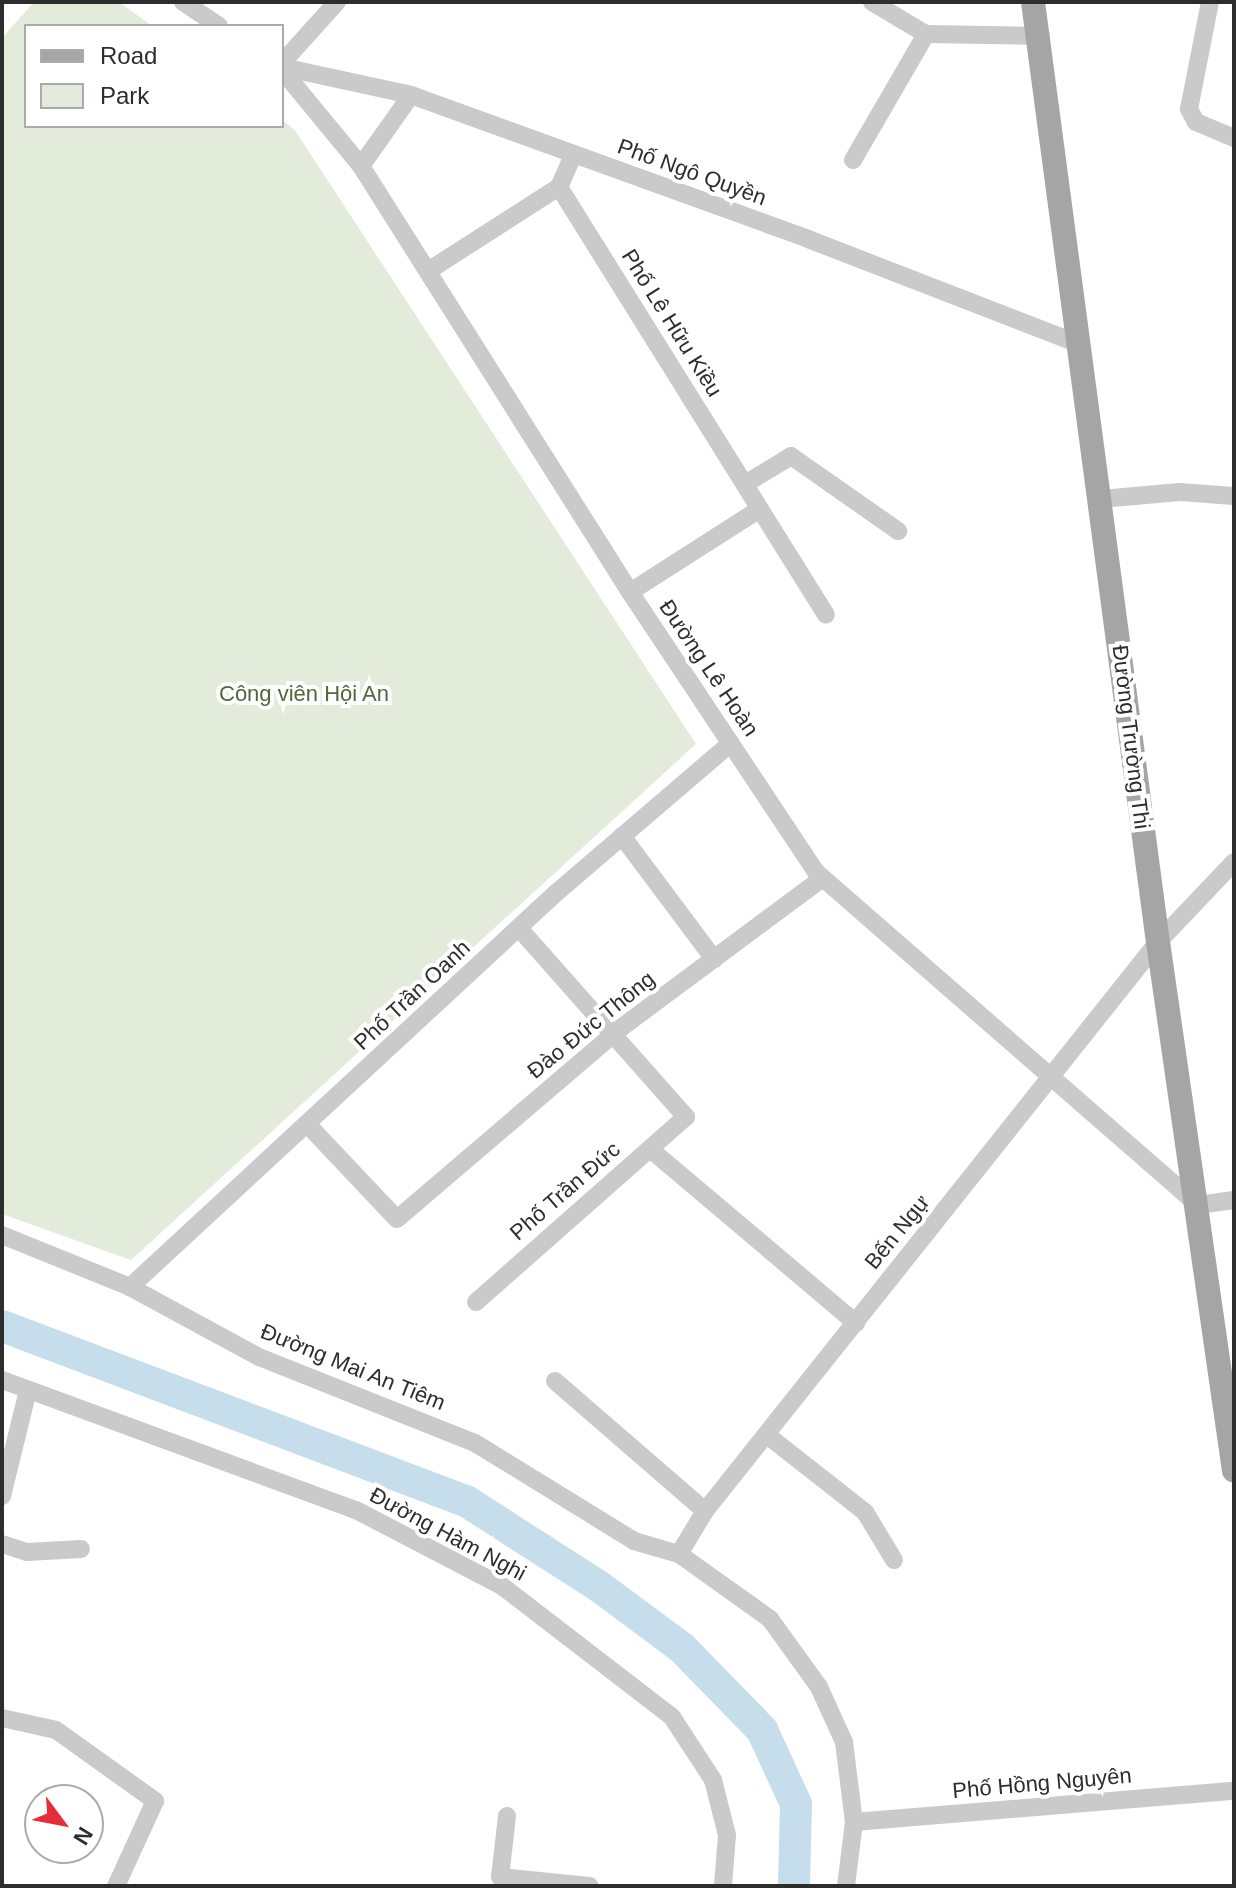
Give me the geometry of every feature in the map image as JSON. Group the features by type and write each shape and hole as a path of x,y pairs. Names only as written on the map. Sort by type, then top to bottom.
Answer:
{"main road":[{"name":"Đường Trường Thi","path":"1033,2 1041,36 1158,942 1234,1471"}],"street":[{"path":"183,2 216,24"},
{"path":"284,64 337,2"},
{"path":"872,2 926,34 1041,36"},
{"path":"1210,2 1189,109 1196,122 1234,138"},
{"path":"853,160 926,34"},
{"name":"Phố Ngô Quyền","path":"284,66 411,95 1079,344"},
{"name":"Đường Lê Hoàn","path":"284,69 361,166 630,592 823,878 1198,1205"},
{"path":"361,166 411,95"},
{"path":"428,271 559,187 574,154"},
{"name":"Phố Lê Hữu Kiều","path":"559,187 826,615"},
{"path":"745,484 791,456 898,531"},
{"path":"1101,499 1180,492 1234,496"},
{"path":"630,592 760,509"},
{"name":"Phố Trần Oanh","path":"130,1287 519,928 731,743"},
{"path":"622,836 714,959"},
{"name":"Bến Ngự","path":"679,1554 705,1511 1158,942 1234,862"},
{"name":"Đào Đức Thông","path":"308,1125 397,1219 614,1033 823,878"},
{"path":"519,928 614,1033"},
{"name":"Phố Trần Đức","path":"476,1302 686,1117 614,1033"},
{"path":"650,1149 856,1323"},
{"path":"1198,1205 1234,1200"},
{"name":"Đường Mai An Tiêm","path":"2,1235 130,1287 259,1357 475,1443 634,1541 679,1554 770,1619 819,1687 844,1742 854,1822 846,1886"},
{"name":"Đường Hàm Nghi","path":"2,1380 356,1510 502,1586 672,1717 713,1780 727,1835 723,1886"},
{"path":"555,1381 705,1511"},
{"path":"2,1496 28,1390"},
{"path":"767,1435 865,1512 894,1560"},
{"path":"2,1544 27,1552 81,1549"},
{"path":"2,1718 56,1730 155,1801 116,1886"},
{"name":"Phố Hồng Nguyên","path":"854,1822 1234,1791"},
{"path":"507,1816 500,1882 590,1886"}],"green space":[{"name":"Công viên Hội An","path":"34,2 119,2 149,24 24,24 24,128 284,128 284,122 294,129 696,744 131,1260 2,1214 2,38"}],"waterway":[{"path":"2,1326 466,1501 600,1587 682,1648 762,1730 796,1804 794,1886"}]}
